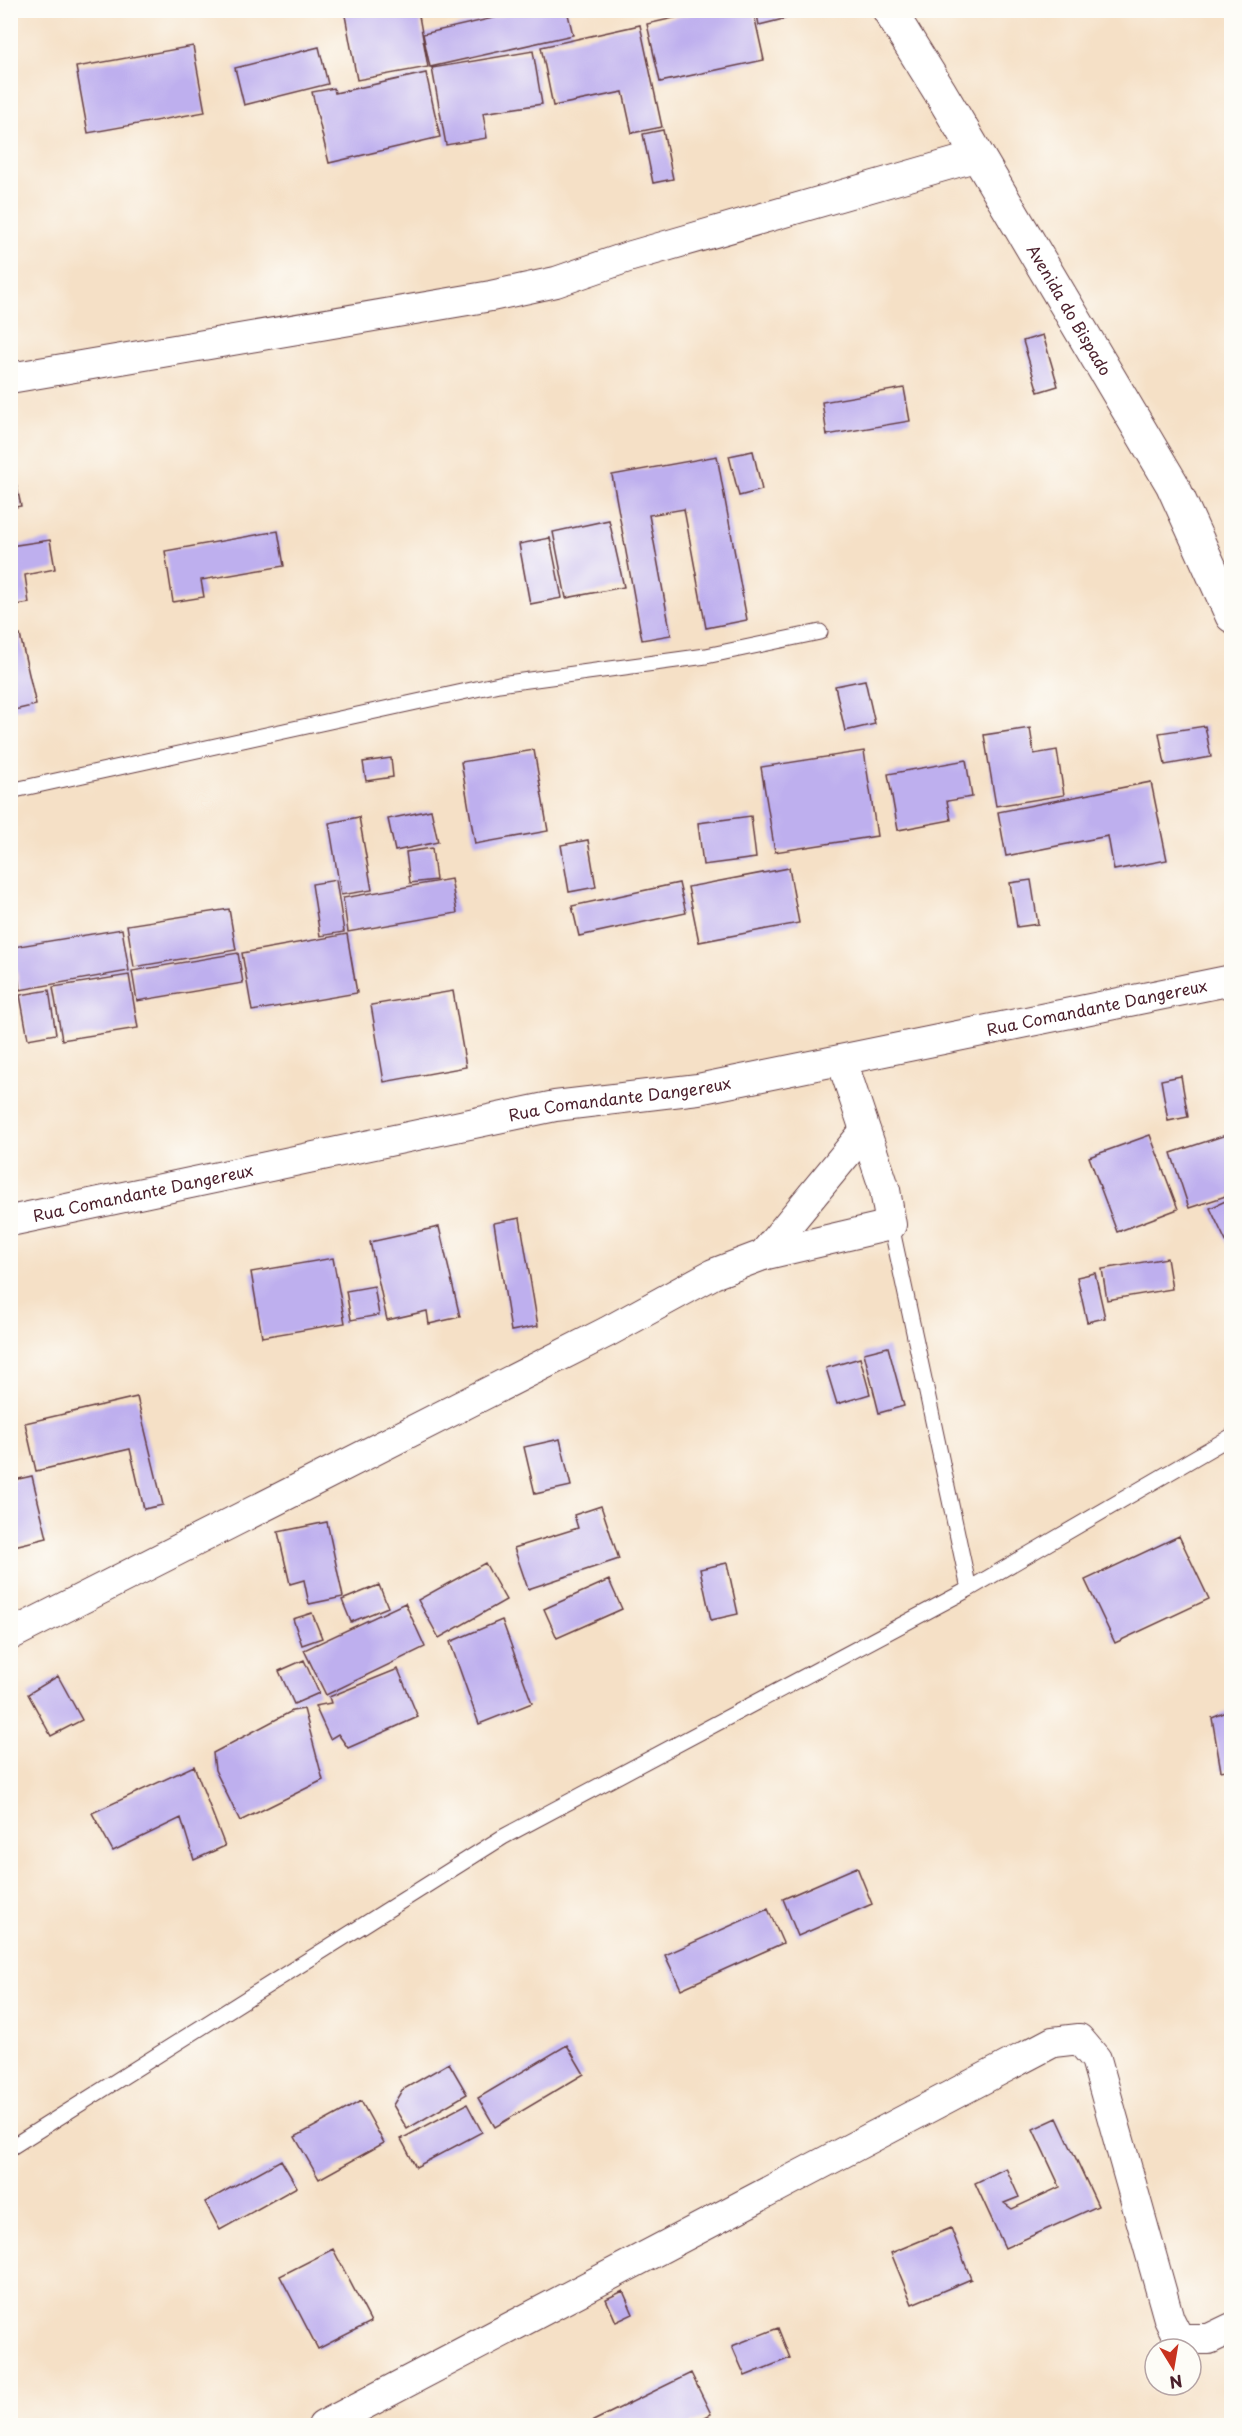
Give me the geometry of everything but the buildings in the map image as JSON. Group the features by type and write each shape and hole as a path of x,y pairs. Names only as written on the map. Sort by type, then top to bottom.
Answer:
{"main road":[{"name":"Avenida do Bispado","path":"889,10 1172,484 1232,616"}],"street":[{"path":"10,378 491,297 556,282 628,257 978,156"},
{"name":"Rua Comandante Dangereux","path":"10,1221 555,1106 698,1089 1232,980"},
{"path":"10,1635 607,1332 713,1274 763,1255 891,1225 885,1190 842,1061"},
{"path":"763,1255 865,1131"},
{"path":"323,2426 1053,2042 1079,2039 1096,2059 1168,2319 1179,2339 1209,2339 1232,2328"}],"lane":[{"path":"10,790 499,684 706,656 820,632"},
{"path":"891,1225 969,1589"},
{"path":"10,2148 502,1837 969,1589 1232,1436"}]}
